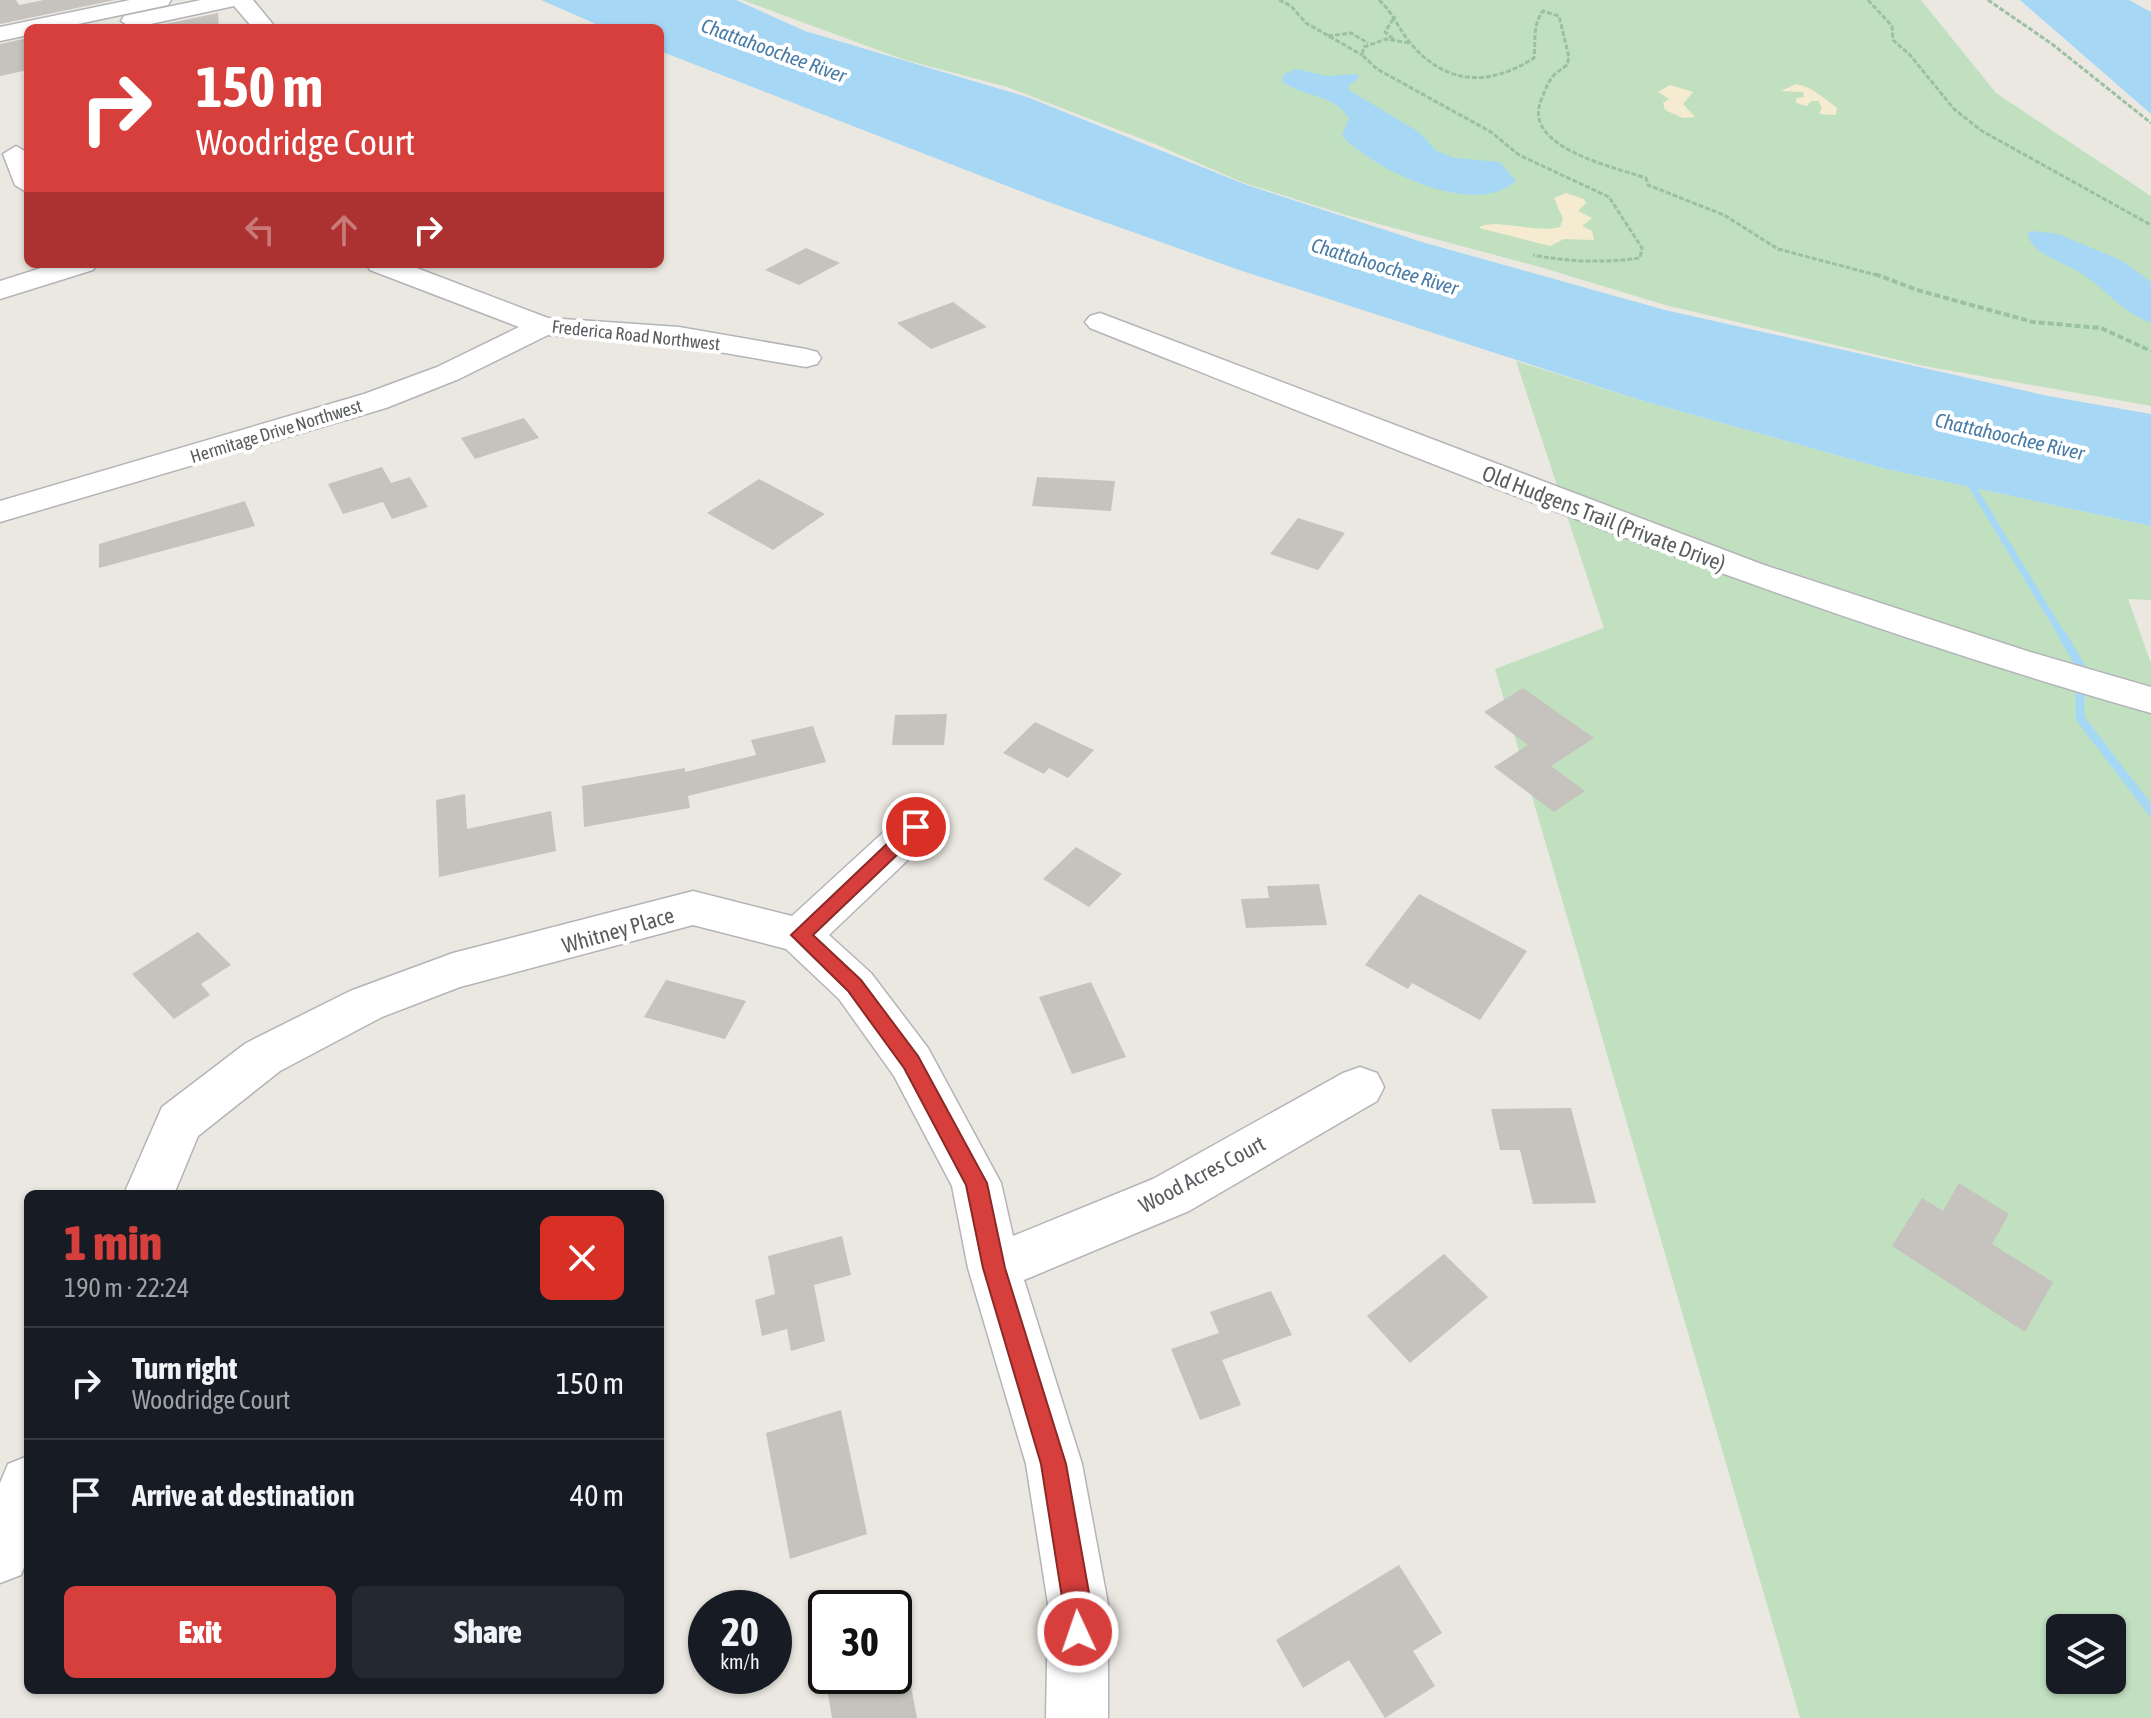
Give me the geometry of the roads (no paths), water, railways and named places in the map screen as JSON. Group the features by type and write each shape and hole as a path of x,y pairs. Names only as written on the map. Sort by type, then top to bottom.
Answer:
{"street":[{"path":"47,24 160,0"},
{"path":"117,24 232,0"},
{"path":"241,0 262,24"},
{"path":"0,34 24,29"},
{"path":"0,45 24,43"},
{"path":"15,154 24,175"},
{"path":"0,290 62,268"},
{"name":"Frederica Road Northwest","path":"391,268 544,326 679,336 806,358"},
{"name":"Old Hudgens Trail (Private Drive)","path":"1100,322 1736,569 2124,693"},
{"name":"Hermitage Drive Northwest","path":"0,512 375,401 448,373 544,326"},
{"path":"800,935 916,827"},
{"name":"Whitney Place","path":"151,1190 179,1122 263,1057 366,1004 453,971 693,908 800,935 855,986 911,1062 976,1183 994,1268 1054,1464 1078,1604 1077,1718"},
{"name":"Wood Acres Court","path":"994,1268 1171,1195 1360,1087"},
{"path":"0,1554 24,1494"}],"water":[{"name":"Chattahoochee River","path":"541,0 736,0 805,31 1027,97 1247,185 1422,242 1665,310 2048,396 2151,414 2151,526 1886,469 1640,400 1239,270 1051,203 664,53 664,24 596,24"},
{"path":"2020,0 2129,0 2151,12 2151,114"},
{"path":"1297,69 1327,76 1357,74 1359,78 1349,85 1349,90 1419,132 1437,151 1455,158 1500,162 1516,181 1498,191 1476,195 1426,186 1400,175 1377,163 1342,136 1349,118 1335,104 1282,82 1284,74"},
{"path":"2027,233 2058,234 2121,260 2151,282 2151,323 2122,306 2081,273 2035,247"}],"waterway":[{"path":"1984,482 1973,488 2062,635"},
{"path":"2061,633 2080,665 2080,718 2151,811"}]}
